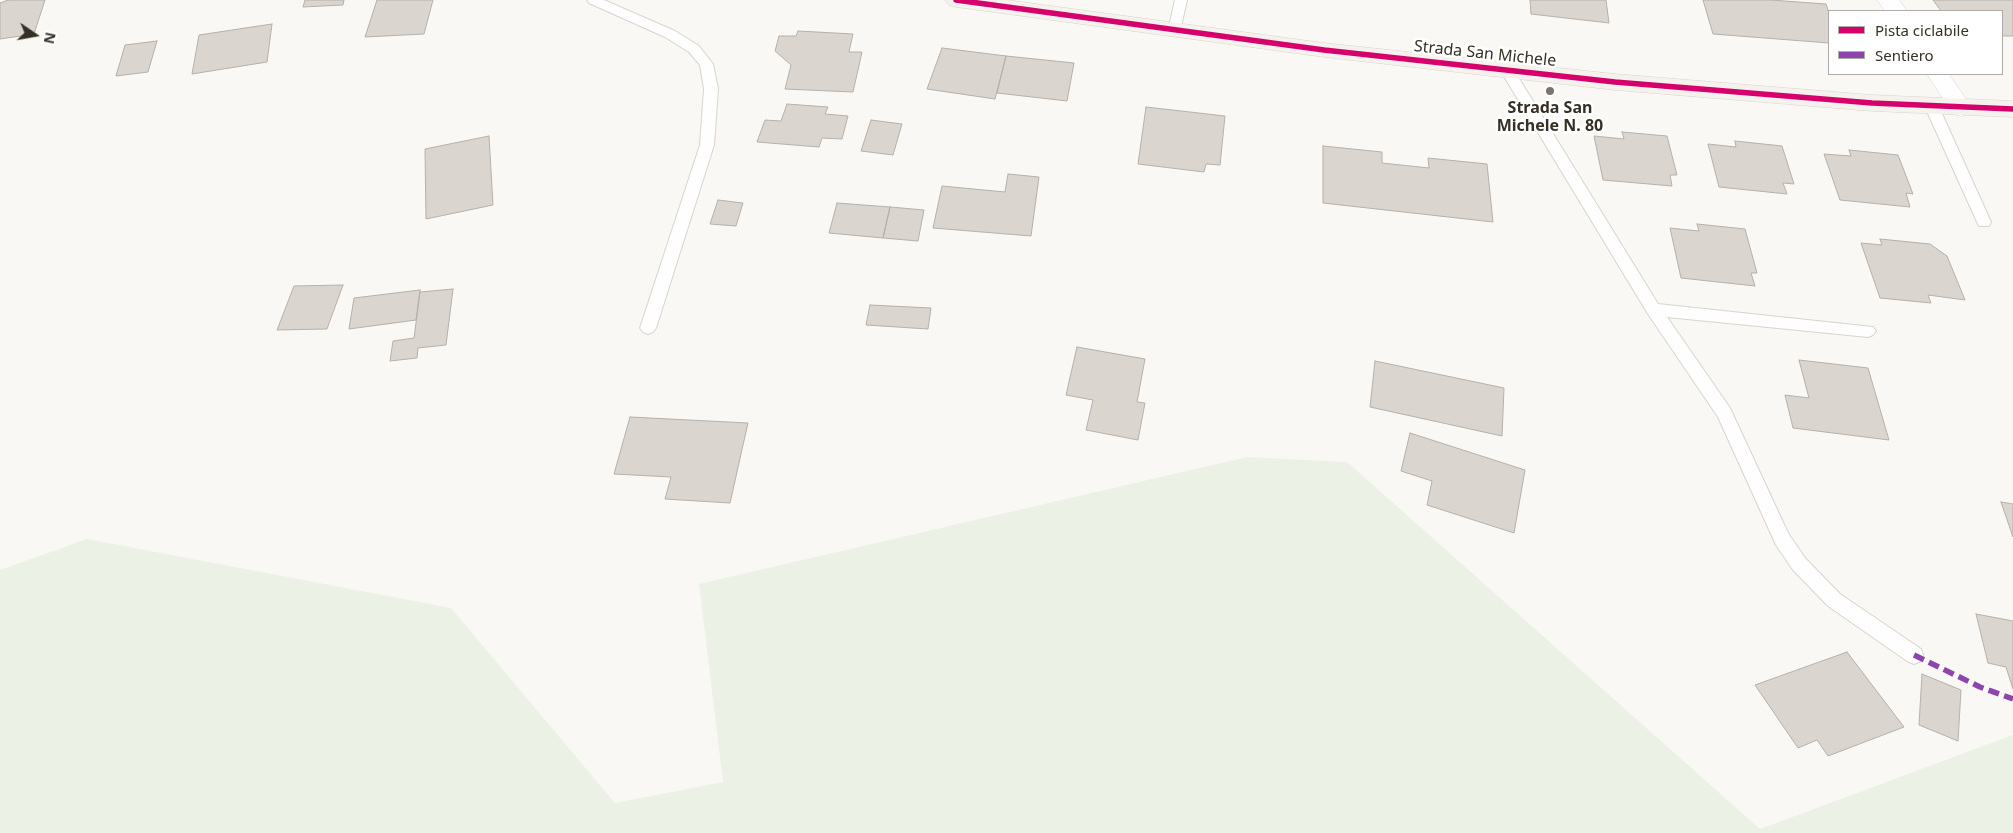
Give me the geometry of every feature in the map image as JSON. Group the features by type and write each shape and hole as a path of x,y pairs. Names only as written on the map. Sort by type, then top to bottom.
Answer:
{"street":[{"name":"Strada San Michele","path":"956,0 1174,31 1507,70 1722,92 1932,107 2013,109"},
{"path":"1939,75 1961,108"}],"lane":[{"path":"593,0 670,34 694,49 706,64 711,89 706,145 648,328"},
{"path":"1174,31 1180,0"},
{"path":"1507,70 1653,310 1724,413 1782,539 1799,564 1834,600 1914,655"},
{"path":"1932,107 1984,222"},
{"path":"1653,310 1868,331"}],"shaded area":[{"path":"1247,457 1347,462 1760,829 2013,735 2013,833 0,833 0,570 87,539 451,608 615,803 723,782 699,584"}],"building":[{"path":"8,0 45,0 34,34 0,39 0,3"},
{"path":"305,0 344,0 343,5 303,7"},
{"path":"377,0 433,0 424,34 365,37"},
{"path":"1530,0 1606,0 1609,23 1531,14"},
{"path":"1703,0 1771,0 1826,4 1828,10 1828,43 1713,34"},
{"path":"1933,0 2013,0 2013,36 2003,36 2003,10 1940,10"},
{"path":"272,24 267,62 192,74 199,35"},
{"path":"798,31 853,34 849,52 862,52 853,92 785,89 791,65 775,51 779,36 796,36"},
{"path":"157,41 148,72 116,76 125,45"},
{"path":"942,48 1006,56 995,99 927,89"},
{"path":"1006,56 1074,63 1067,101 997,93"},
{"path":"787,104 828,107 825,114 848,116 842,139 822,138 819,147 757,142 765,120 781,121"},
{"path":"1146,107 1225,116 1220,165 1206,164 1204,172 1138,164"},
{"path":"871,120 902,124 893,155 861,151"},
{"path":"1622,132 1667,136 1677,175 1670,175 1672,186 1603,180 1594,136 1624,139"},
{"path":"489,136 493,205 426,219 425,149"},
{"path":"1735,141 1782,146 1794,184 1783,183 1787,194 1719,187 1708,144 1736,147"},
{"path":"1323,146 1382,152 1382,163 1429,168 1428,158 1487,164 1493,222 1323,203"},
{"path":"1849,150 1898,155 1913,194 1906,193 1910,207 1840,200 1824,154 1851,156"},
{"path":"1008,174 1039,177 1031,236 933,228 942,186 1005,192"},
{"path":"718,200 743,203 736,226 710,224"},
{"path":"837,203 890,207 883,238 829,233"},
{"path":"890,207 924,210 918,241 883,238"},
{"path":"1697,224 1745,229 1757,273 1751,273 1755,286 1681,278 1670,228 1699,231"},
{"path":"1880,239 1930,244 1947,256 1965,300 1928,295 1931,303 1880,298 1861,243 1882,245"},
{"path":"343,285 327,329 277,330 294,286"},
{"path":"453,289 446,345 418,348 417,358 390,361 393,341 414,338 420,292"},
{"path":"420,290 416,320 349,329 354,298"},
{"path":"870,305 931,308 928,329 866,325"},
{"path":"1077,347 1145,359 1137,402 1145,403 1138,440 1086,430 1093,400 1066,395"},
{"path":"1799,360 1868,368 1889,440 1793,428 1785,395 1809,398"},
{"path":"1375,361 1504,388 1502,436 1370,407"},
{"path":"630,417 748,423 730,503 665,499 671,477 614,474"},
{"path":"1410,433 1525,470 1514,533 1427,505 1432,481 1401,471"},
{"path":"2001,502 2013,504 2013,537"},
{"path":"1976,614 2013,621 2013,689 2006,667 1988,663"},
{"path":"1847,652 1904,727 1828,756 1817,740 1798,748 1755,685"},
{"path":"1922,674 1961,690 1958,741 1919,725"}],"marked path":[{"path":"1914,655 1980,687 2013,699"}],"cycle path":[{"path":"956,0 1324,50 1615,82 1872,103 2013,109"}],"place":[{"name":"Strada San Michele N. 80","path":"1550,91"}]}
